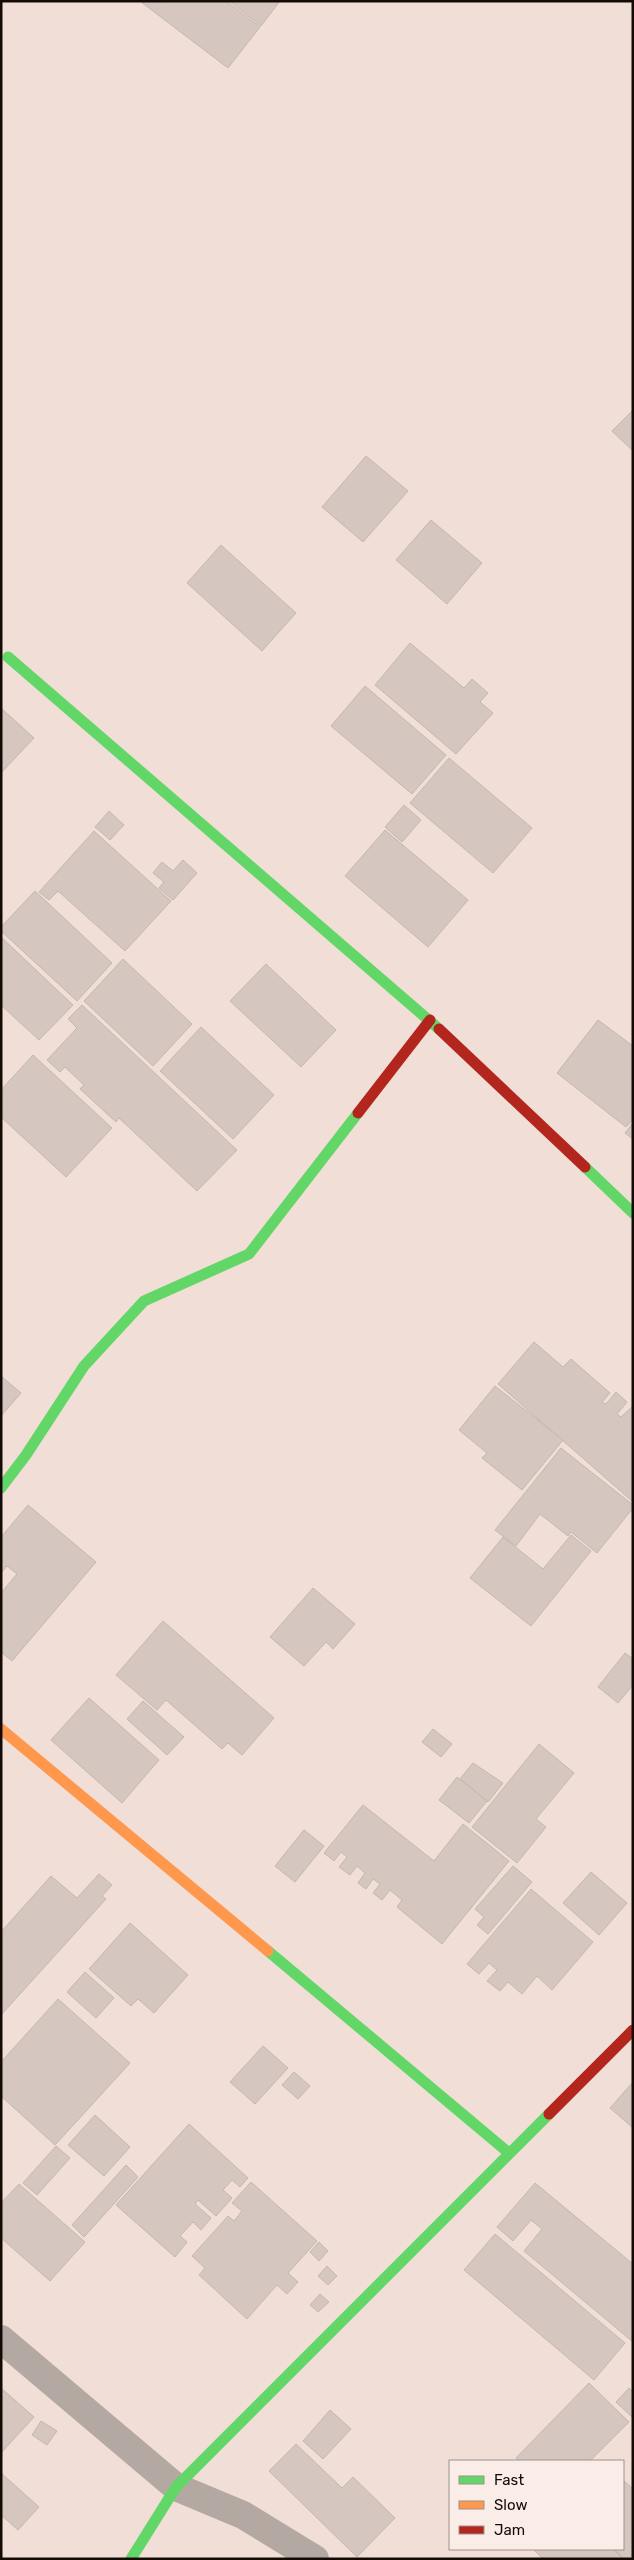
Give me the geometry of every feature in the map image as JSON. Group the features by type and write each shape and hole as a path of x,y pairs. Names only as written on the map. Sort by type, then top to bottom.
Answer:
{"street":[{"path":"8,657 430,1020 633,1214"},
{"path":"1,1488 26,1455 84,1366 144,1301 250,1254 430,1020"},
{"path":"1,1729 509,2153"},
{"path":"131,2559 176,2488 633,2030"},
{"path":"1,2338 176,2488 243,2515 315,2559"}],"building":[{"path":"226,1 260,27 228,68 141,2"},
{"path":"229,1 280,1 261,26"},
{"path":"633,410 633,451 612,431"},
{"path":"366,456 408,491 363,542 322,507"},
{"path":"431,520 482,563 447,604 396,560"},
{"path":"221,545 296,613 262,651 187,583"},
{"path":"410,643 464,688 472,679 488,693 480,702 493,713 456,754 375,685"},
{"path":"365,686 446,755 412,794 331,726"},
{"path":"1,708 34,738 1,773"},
{"path":"449,758 532,828 493,873 410,803"},
{"path":"404,805 421,820 402,842 385,827"},
{"path":"109,811 124,825 110,840 95,827"},
{"path":"385,830 468,900 428,947 345,876"},
{"path":"94,831 171,901 125,951 58,891 49,900 39,892"},
{"path":"183,860 197,873 173,900 159,888 164,882 153,873 162,862 173,871"},
{"path":"35,891 112,963 77,1001 1,931 1,927"},
{"path":"1,937 73,1005 39,1040 1,1005"},
{"path":"123,959 192,1024 153,1066 84,1001"},
{"path":"266,964 336,1030 301,1067 230,1001"},
{"path":"82,1005 237,1150 197,1191 119,1118 116,1122 80,1089 84,1085 65,1067 60,1072 47,1060 77,1028 68,1019"},
{"path":"598,1020 633,1046 633,1119 626,1127 557,1073"},
{"path":"201,1027 274,1095 233,1139 160,1071"},
{"path":"33,1055 112,1128 66,1177 1,1117 1,1090"},
{"path":"633,1123 633,1139 625,1133"},
{"path":"534,1342 563,1367 571,1359 610,1393 602,1402 606,1404 616,1392 627,1402 617,1414 621,1417 633,1406 633,1502 498,1384"},
{"path":"1,1376 21,1393 1,1416"},
{"path":"495,1386 563,1440 522,1490 482,1458 487,1453 459,1430"},
{"path":"561,1448 633,1505 633,1508 597,1553 571,1532 568,1536 540,1514 516,1546 495,1530"},
{"path":"28,1505 96,1562 12,1661 1,1652 1,1593 17,1574 7,1566 1,1573 1,1537"},
{"path":"571,1535 591,1551 531,1626 470,1578 503,1537 543,1569"},
{"path":"313,1588 355,1624 333,1649 326,1642 304,1666 270,1637"},
{"path":"163,1621 274,1718 242,1755 228,1743 222,1749 166,1700 157,1710 116,1675"},
{"path":"625,1653 633,1659 633,1685 618,1703 598,1687"},
{"path":"89,1698 159,1760 122,1803 51,1740"},
{"path":"143,1701 184,1737 167,1755 127,1719"},
{"path":"433,1729 452,1744 441,1757 422,1742"},
{"path":"539,1744 574,1773 536,1819 546,1827 517,1863 472,1827"},
{"path":"473,1763 503,1783 488,1802 460,1779"},
{"path":"457,1777 487,1801 469,1823 439,1800"},
{"path":"363,1805 434,1861 463,1824 509,1861 442,1944 397,1907 402,1900 390,1890 382,1900 373,1893 380,1884 373,1879 366,1889 358,1883 365,1873 357,1866 350,1875 339,1867 347,1857 341,1852 334,1861 324,1853"},
{"path":"304,1830 324,1846 295,1882 275,1866"},
{"path":"513,1866 532,1882 488,1934 477,1925 484,1917 475,1909"},
{"path":"591,1872 627,1903 599,1935 563,1903"},
{"path":"99,1874 112,1885 102,1896 106,1899 1,2015 1,1932 51,1876 77,1898"},
{"path":"531,1889 593,1942 552,1990 537,1976 522,1994 508,1982 500,1991 487,1981 497,1970 489,1963 479,1974 467,1964"},
{"path":"130,1923 188,1975 154,2013 138,1999 131,2006 89,1969"},
{"path":"85,1972 114,1998 96,2018 67,1992"},
{"path":"58,1999 130,2063 55,2145 1,2096 1,2062"},
{"path":"263,2046 288,2068 255,2104 230,2082"},
{"path":"294,2072 310,2086 298,2099 282,2085"},
{"path":"633,2082 633,2128 610,2108"},
{"path":"95,2115 130,2147 104,2176 68,2145"},
{"path":"189,2124 248,2178 240,2187 232,2180 223,2190 232,2198 216,2216 198,2200 195,2204 211,2218 201,2230 193,2222 180,2236 187,2242 175,2257 116,2205"},
{"path":"56,2146 70,2158 37,2195 23,2183"},
{"path":"126,2165 138,2177 84,2237 72,2225"},
{"path":"251,2182 317,2241 288,2273 298,2282 287,2294 277,2285 247,2319 199,2275 205,2268 192,2256 228,2216 234,2221 242,2211 232,2203"},
{"path":"535,2183 633,2264 633,2342 524,2251 542,2229 531,2220 513,2241 497,2227"},
{"path":"19,2184 85,2242 50,2281 1,2238 1,2203"},
{"path":"495,2234 625,2343 594,2380 464,2270"},
{"path":"319,2242 328,2251 319,2261 310,2252"},
{"path":"327,2266 337,2276 328,2285 318,2276"},
{"path":"320,2294 329,2302 318,2312 310,2305"},
{"path":"589,2383 629,2422 591,2460 518,2460 516,2458"},
{"path":"1,2388 34,2417 1,2453"},
{"path":"629,2388 633,2392 633,2418 616,2402"},
{"path":"330,2410 351,2429 323,2459 303,2441"},
{"path":"41,2421 57,2431 47,2445 32,2435"},
{"path":"296,2444 342,2488 353,2477 395,2518 357,2557 269,2471"},
{"path":"1,2473 39,2507 18,2530 1,2515"},
{"path":"624,2481 633,2489 633,2559 624,2559 615,2550 624,2550"},
{"path":"534,2550 614,2550 623,2559 543,2559"}],"traffic: fast":[{"path":"8,657 439,1029"},
{"path":"1,1488 26,1455 84,1366 144,1301 249,1254 358,1113"},
{"path":"585,1167 633,1213"},
{"path":"268,1951 509,2153"},
{"path":"131,2559 176,2487 549,2114"}],"traffic: slow":[{"path":"1,1729 268,1951"}],"traffic: jam":[{"path":"358,1113 430,1020"},
{"path":"439,1029 585,1167"},
{"path":"549,2114 633,2030"}]}
